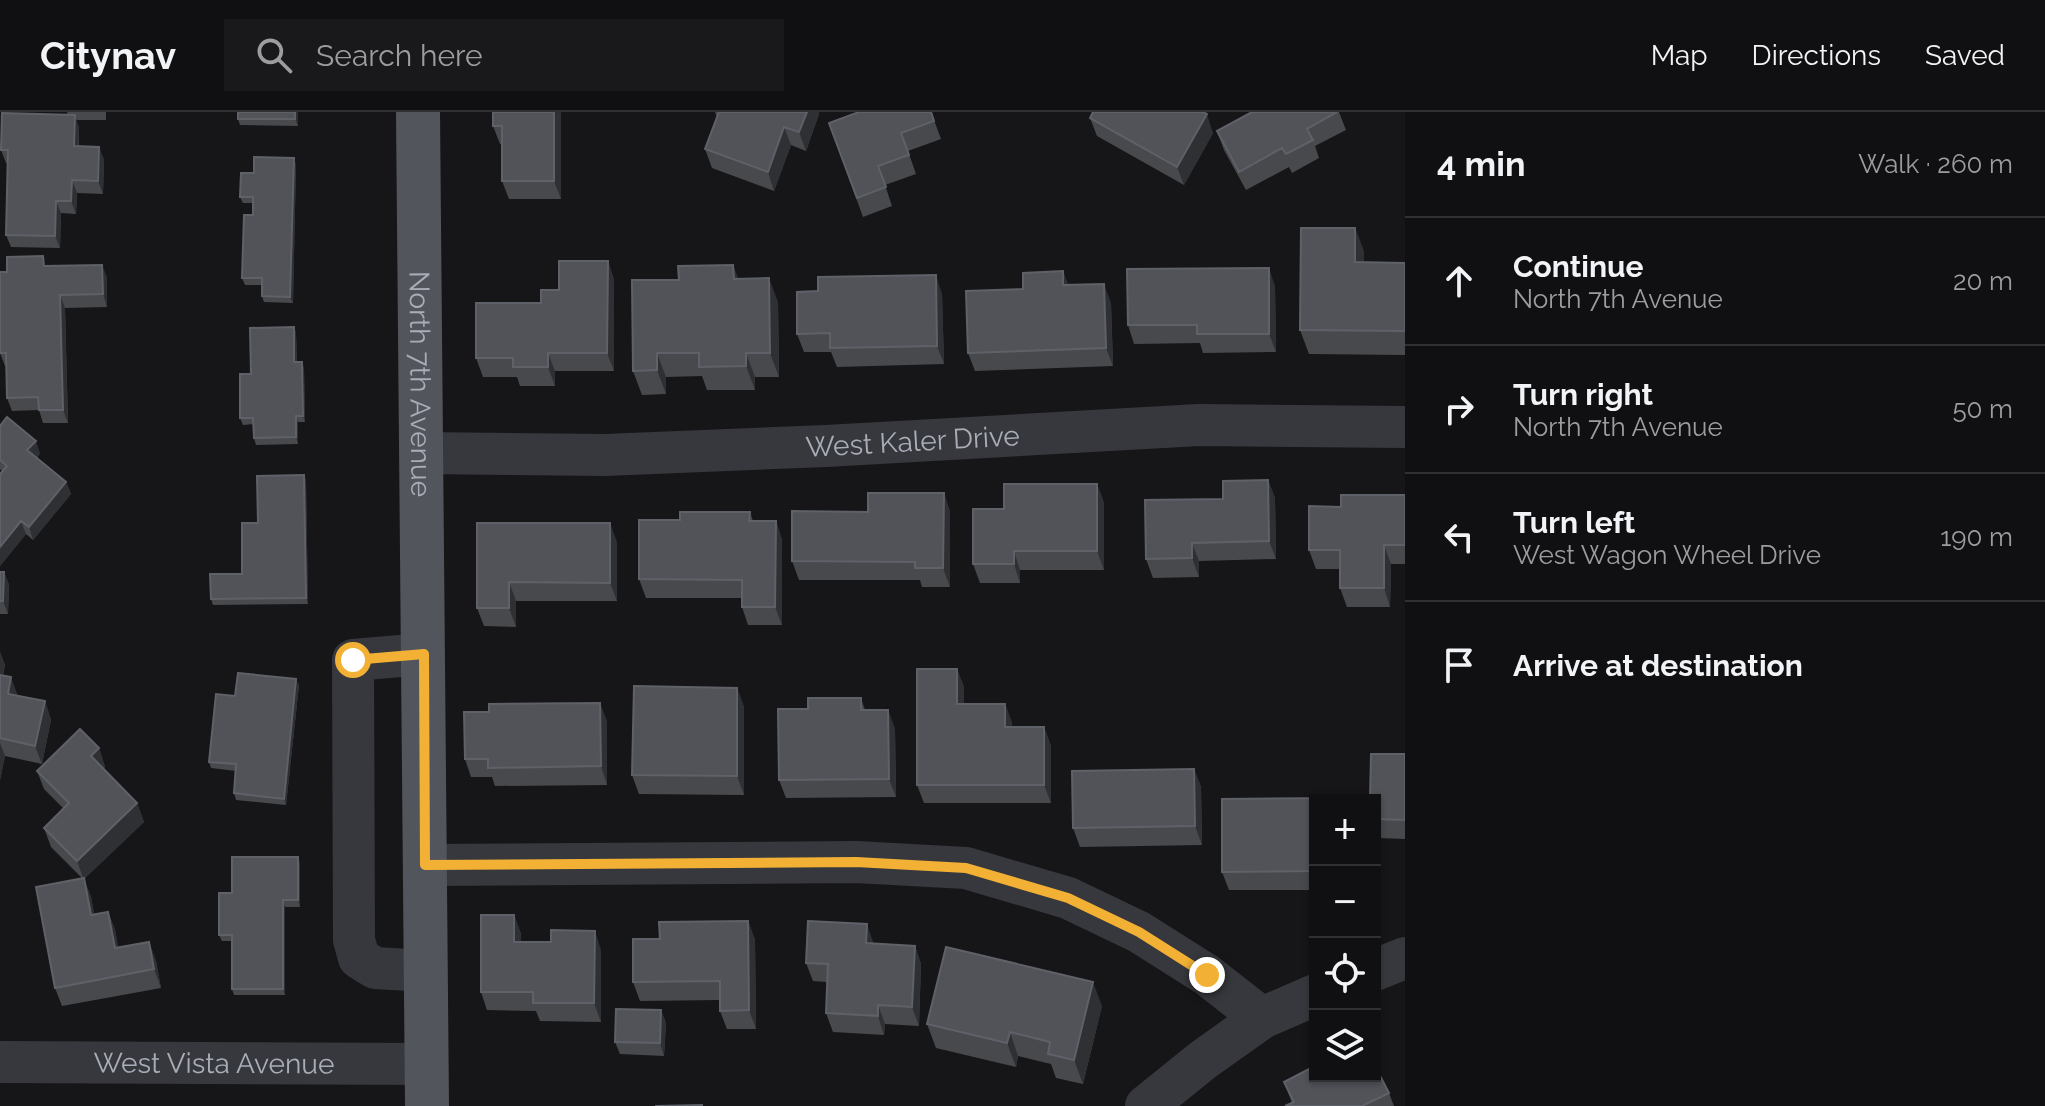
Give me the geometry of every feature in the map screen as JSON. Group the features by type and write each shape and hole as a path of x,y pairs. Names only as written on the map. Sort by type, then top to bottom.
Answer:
{"main road":[{"name":"North 7th Avenue","path":"418,112 427,1085"}],"street":[{"name":"West Kaler Drive","path":"421,453 605,455 1199,425 1405,427"},
{"path":"424,654 353,660 354,940 359,958 375,968 426,971"},
{"path":"425,865 856,862 966,868 1068,898 1139,932 1207,975 1262,1018"},
{"path":"1381,968 1405,958"},
{"path":"1146,1106 1262,1018 1309,998"},
{"name":"West Vista Avenue","path":"0,1062 427,1085"}],"building":[{"path":"238,112 295,112 295,119 238,119"},
{"path":"493,112 554,112 554,181 502,181 502,126 493,126"},
{"path":"719,112 807,112 799,132 784,127 768,172 705,149"},
{"path":"859,112 931,112 934,121 901,133 909,155 878,166 886,187 857,198 829,123"},
{"path":"1093,112 1207,114 1177,167 1090,118"},
{"path":"1252,112 1337,112 1307,129 1313,140 1286,154 1282,148 1239,172 1217,131"},
{"path":"2,113 75,115 74,146 99,147 98,181 72,180 71,201 56,201 55,236 6,235 8,150 1,150"},
{"path":"254,157 294,158 290,297 262,296 262,278 242,278 244,215 253,215 253,197 240,197 241,173 254,173"},
{"path":"1301,228 1355,228 1355,262 1405,263 1405,331 1300,330"},
{"path":"43,256 44,266 102,265 103,294 60,295 63,410 39,410 38,397 7,398 6,353 0,353 0,272 7,272 7,257"},
{"path":"559,261 608,261 607,353 548,353 548,367 513,367 513,358 476,358 476,303 541,303 541,290 559,290"},
{"path":"733,265 734,279 769,278 770,353 746,353 746,366 699,367 699,353 657,353 657,370 633,371 632,280 679,280 678,266"},
{"path":"1269,268 1269,334 1197,334 1197,325 1128,325 1127,269"},
{"path":"1063,271 1063,285 1104,284 1106,348 968,353 966,291 1023,289 1023,273"},
{"path":"936,275 937,346 830,348 830,333 797,334 797,292 818,291 818,277"},
{"path":"294,327 294,362 302,362 303,416 296,416 296,437 254,438 253,418 240,418 240,374 251,374 250,328"},
{"path":"7,417 36,441 27,450 66,482 29,527 21,521 0,547 0,474 7,466 0,460 0,426"},
{"path":"304,475 306,598 211,599 210,574 242,574 242,523 258,523 257,476"},
{"path":"1268,480 1269,541 1192,543 1192,558 1146,559 1145,500 1223,499 1223,481"},
{"path":"1004,484 1097,484 1097,551 1014,551 1014,564 973,564 973,509 1004,509"},
{"path":"868,493 944,493 943,568 915,568 915,562 792,561 792,511 868,512"},
{"path":"1341,495 1405,495 1405,545 1384,545 1384,588 1340,588 1340,550 1309,550 1309,506 1341,507"},
{"path":"680,512 750,512 749,521 776,521 775,607 742,607 742,580 639,579 639,520 680,520"},
{"path":"477,523 610,523 610,583 509,582 509,608 477,608"},
{"path":"0,572 4,572 3,601 0,601"},
{"path":"917,669 957,669 957,704 1005,704 1005,727 1044,727 1044,785 917,785"},
{"path":"238,673 296,679 284,799 234,793 236,764 209,762 216,694 235,696"},
{"path":"0,675 11,677 8,694 45,701 35,746 0,738"},
{"path":"634,686 737,688 737,776 632,775"},
{"path":"808,698 861,698 861,710 888,710 889,779 779,780 778,709 808,709"},
{"path":"600,703 601,766 488,768 488,759 465,759 464,712 489,712 489,704"},
{"path":"80,729 99,748 91,756 137,803 77,861 44,828 69,803 37,771"},
{"path":"1371,754 1405,754 1405,820 1381,819 1381,794 1370,794"},
{"path":"1194,769 1195,826 1073,828 1072,771"},
{"path":"1309,798 1309,871 1222,872 1222,799"},
{"path":"232,857 298,857 298,900 283,900 283,989 232,989 232,935 219,935 219,893 232,893"},
{"path":"84,878 91,915 108,912 115,948 149,942 154,969 55,988 36,887"},
{"path":"481,915 514,915 514,942 551,942 551,930 595,931 594,1003 533,1003 533,992 481,992"},
{"path":"748,921 749,1010 720,1011 720,981 633,982 633,939 660,939 659,922"},
{"path":"808,921 867,924 866,943 915,946 912,1007 878,1005 878,1016 826,1013 828,964 806,963"},
{"path":"946,947 1093,982 1074,1060 1048,1054 1050,1042 1010,1032 1007,1043 927,1024"},
{"path":"616,1009 661,1010 660,1043 615,1042"},
{"path":"1309,1069 1309,1082 1381,1082 1381,1078 1389,1093 1362,1106 1285,1106 1294,1102 1284,1082"}],"route":[{"path":"353,660 424,654 425,865 856,862 966,868 1068,898 1139,932 1207,975"}]}
